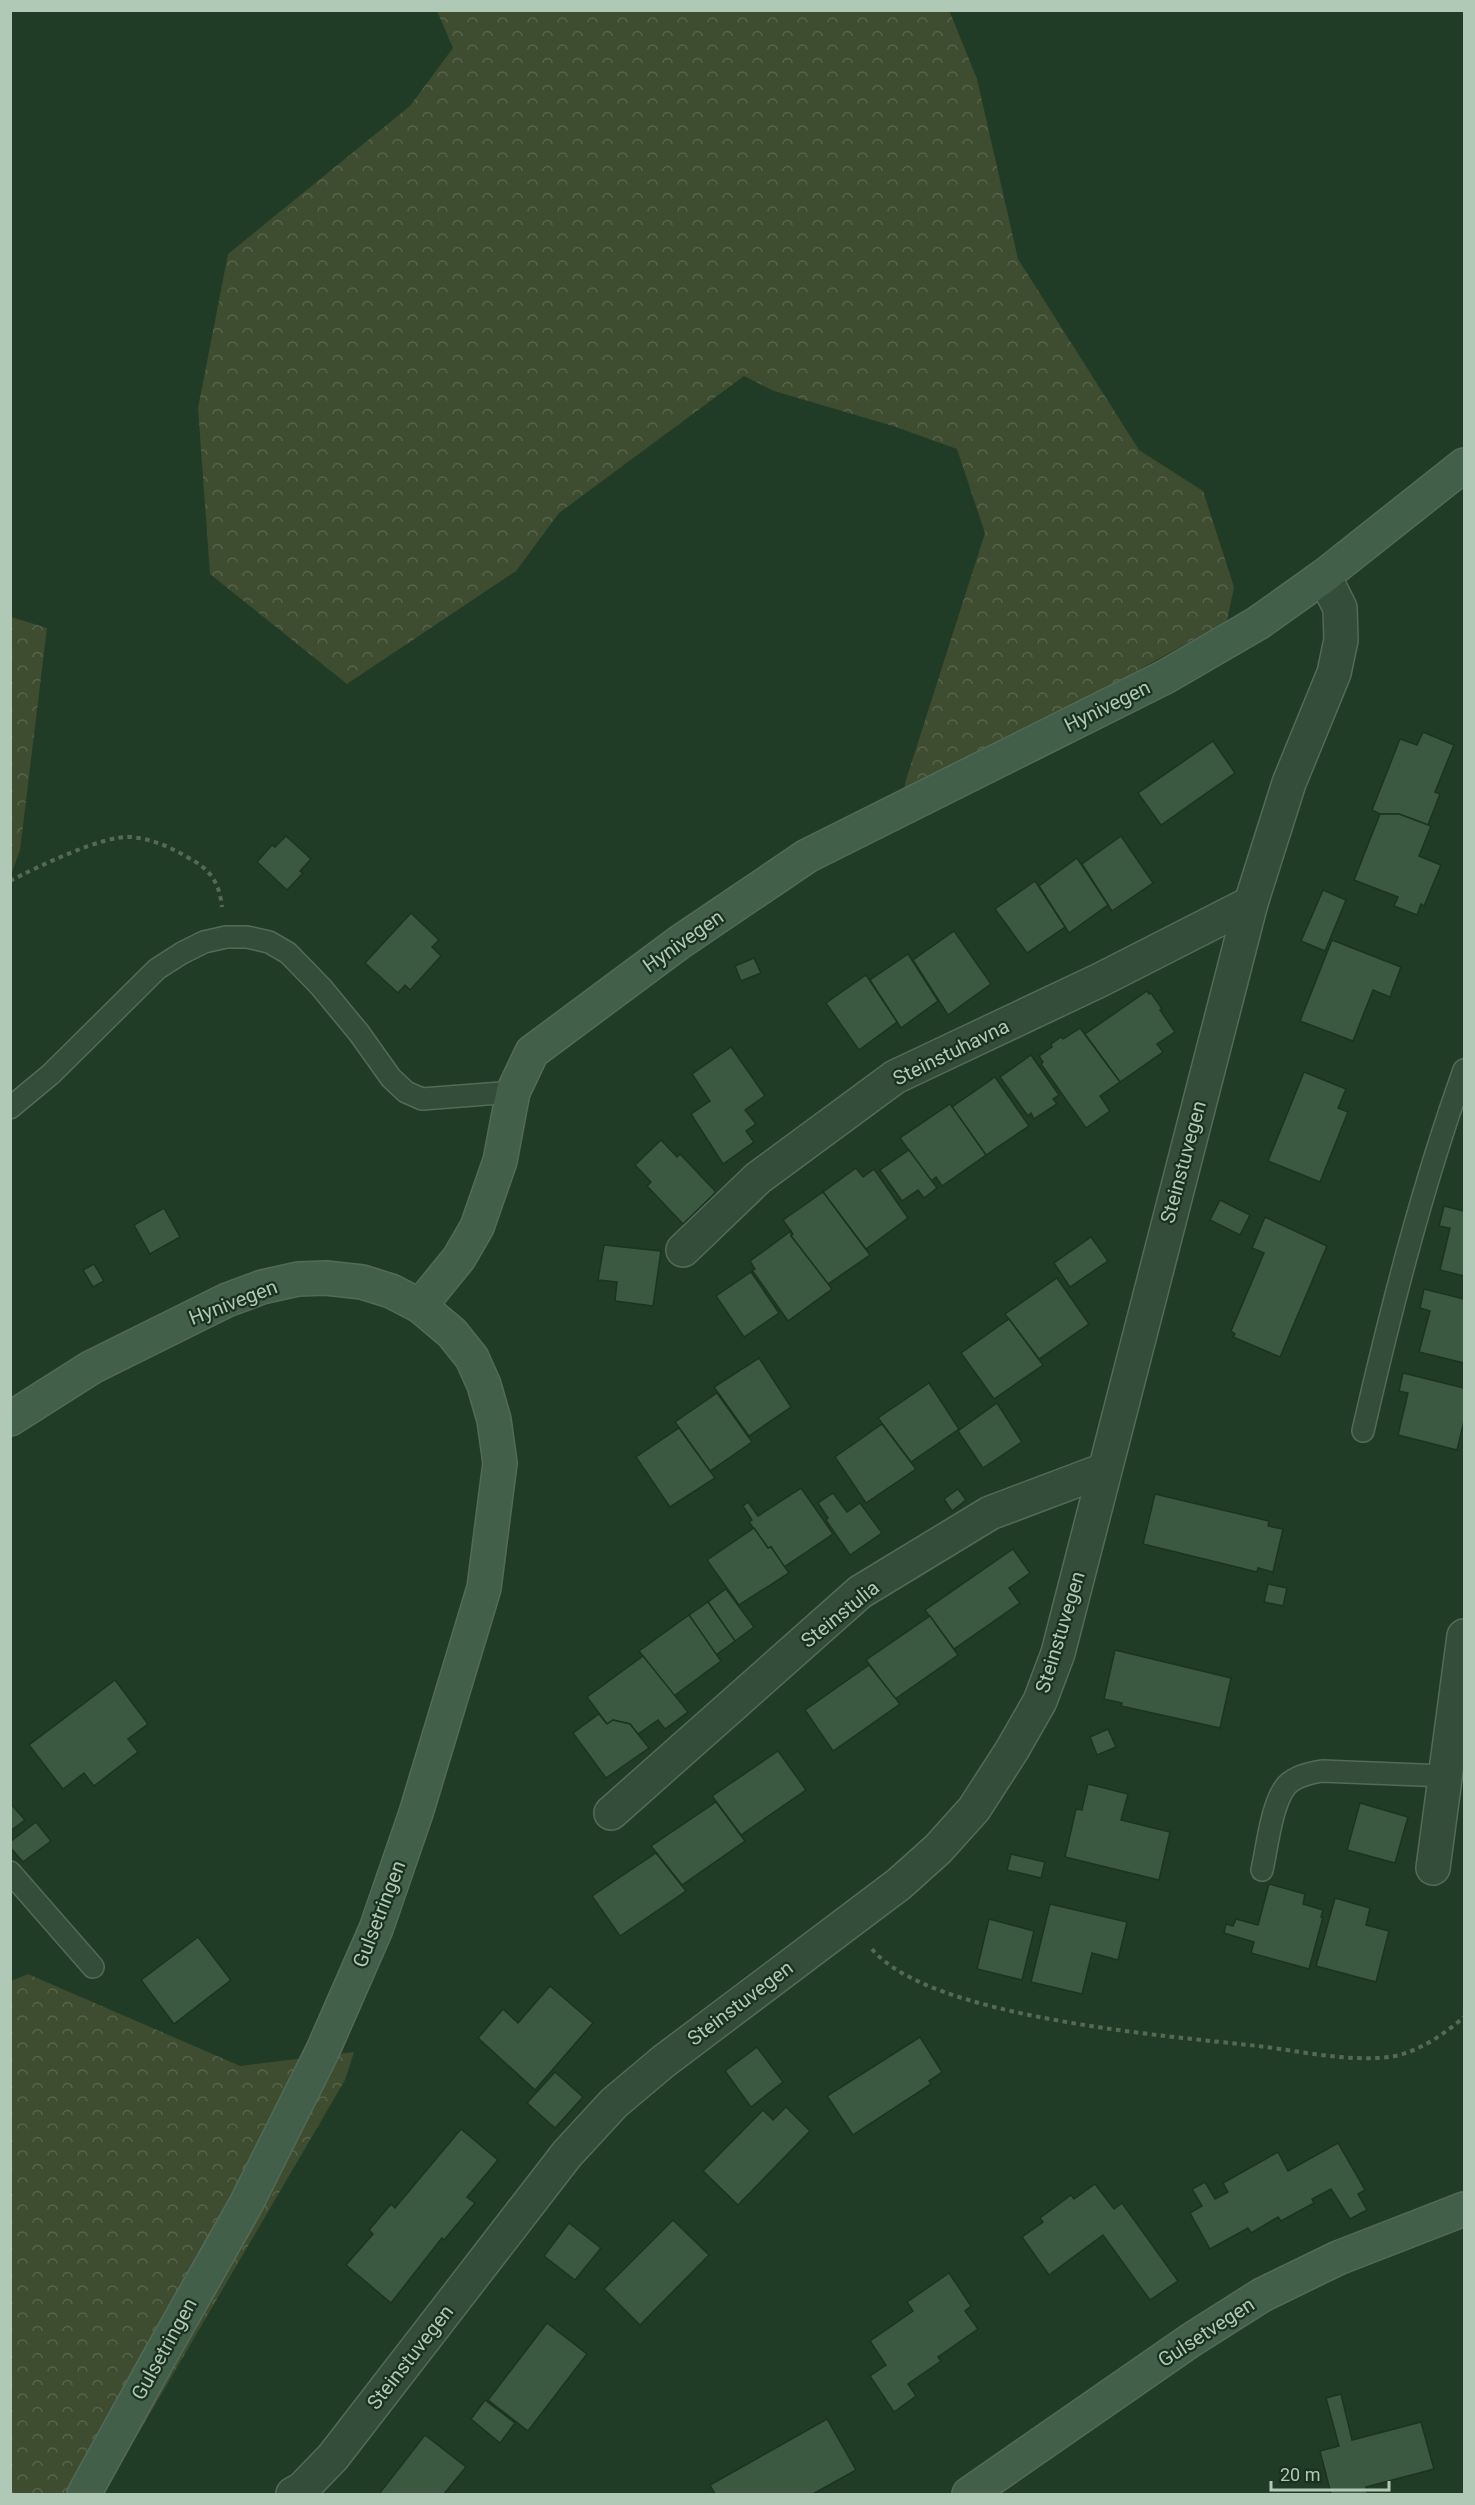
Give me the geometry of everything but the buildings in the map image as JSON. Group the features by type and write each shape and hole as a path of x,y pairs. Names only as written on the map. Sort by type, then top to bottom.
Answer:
{"street":[{"name":"Hynivegen","path":"10,1419 92,1366 189,1318 262,1287 298,1279 326,1278 353,1281 391,1291 420,1306 459,1258 477,1227 500,1161 513,1092 532,1052 680,942 807,856 1165,677 1258,623 1324,576 1464,465"},
{"name":"Steinstuvegen","path":"293,2494 302,2489 333,2457 567,2154 614,2103 664,2061 899,1884 938,1850 974,1809 1040,1701 1058,1653 1251,903 1289,783 1334,673 1341,640 1340,608 1324,576"},
{"name":"Steinstuhavna","path":"682,1250 758,1178 896,1077 1100,980 1251,903"},
{"name":"Gulsetringen","path":"88,2494 246,2204 323,2050 383,1908 416,1813 484,1588 500,1463 494,1420 484,1385 472,1358 452,1333 420,1306"},
{"name":"Steinstulia","path":"611,1813 860,1592 990,1513 1104,1470"},
{"path":"1433,1868 1464,1636"},
{"name":"Gulsetvegen","path":"969,2494 1191,2340 1262,2295 1338,2258 1464,2209"}],"lane":[{"path":"10,1108 51,1074 157,969 204,942 226,937 248,937 269,942 288,953 321,987 359,1032 391,1078 406,1092 422,1099 513,1092"},
{"path":"1363,1431 1388,1323 1459,1101 1464,1070"},
{"path":"1262,1870 1279,1798 1287,1785 1306,1774 1322,1771 1445,1776"},
{"path":"10,1872 93,1967"}],"path":[{"path":"10,881 93,845 130,837 165,844 205,867 220,890 226,937"},
{"path":"849,1920 875,1952 900,1972 926,1986 967,2000 1026,2014 1114,2030 1368,2058 1391,2056 1412,2050 1464,2017"}],"green space":[{"path":"949,10 977,79 1018,259 1139,450 1203,491 1234,587 1227,621 1084,700 902,811 905,783 985,533 957,449 893,426 774,391 744,376 559,513 516,571 347,684 210,574 198,408 228,254 410,106 453,48 437,11"},
{"path":"11,617 47,628 20,850 11,875"},
{"path":"28,1974 240,2066 354,2052 345,2080 103,2494 11,2494 11,1981"}]}
